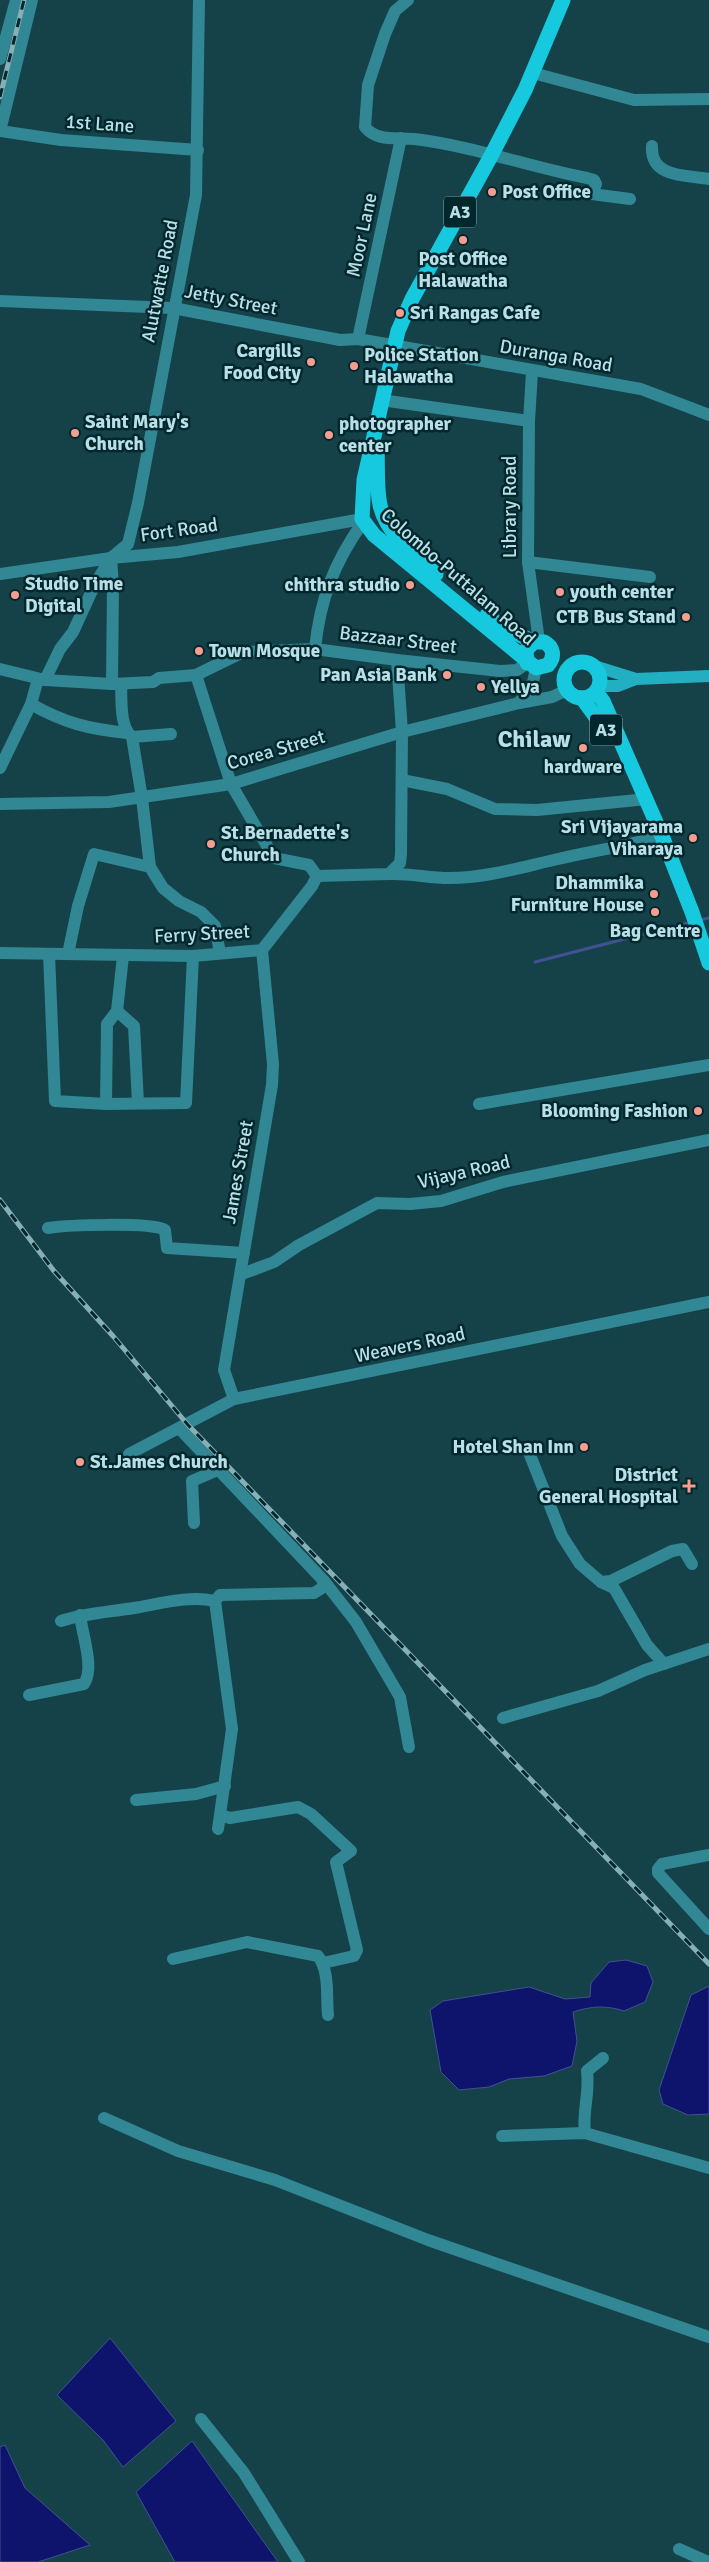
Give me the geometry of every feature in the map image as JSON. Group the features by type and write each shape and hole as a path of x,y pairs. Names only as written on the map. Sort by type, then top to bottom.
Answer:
{"highway":[{"name":"Colombo-Puttalam Road","path":"531,666 504,641 374,535 362,518 364,480 381,400 394,346 412,299 491,156 534,73 563,0"},
{"name":"Colombo-Puttalam Road","path":"362,518 370,527 377,526 383,520 379,490 376,429"},
{"name":"Colombo-Puttalam Road","path":"382,512 404,544 460,596 499,624 584,664"},
{"path":"542,644 551,662 544,668 531,666 526,650 542,644"},
{"path":"584,664 598,672 592,692 574,696 567,690 566,674 568,669 584,664"},
{"name":"A3","path":"592,692 603,701 647,799 692,912 709,963"}],"main road":[{"path":"584,664 636,679 709,676"},
{"path":"592,692 618,686 636,679"}],"street":[{"path":"0,59 16,0"},
{"name":"1st Lane","path":"32,0 0,131 61,140 198,150"},
{"name":"Alutwatte Road","path":"110,558 128,544 158,398 173,308 196,195 199,0"},
{"path":"408,0 394,11 368,85 365,126 371,135 462,146 491,156 594,180 596,184 592,194 630,199"},
{"path":"534,73 634,100 709,99"},
{"name":"Moor Lane","path":"358,339 401,138"},
{"path":"652,146 651,155 659,169 669,174 709,179"},
{"name":"Jetty Street","path":"0,301 173,308 340,340 358,339 394,346"},
{"name":"Duranga Road","path":"394,346 532,372 641,389 709,415"},
{"name":"Library Road","path":"532,372 529,421 528,562 542,644"},
{"path":"381,400 529,421"},
{"path":"314,649 321,611 335,568 343,550 362,518"},
{"name":"Fort Road","path":"0,574 110,558 178,552 362,518"},
{"path":"0,768 42,680 60,649 73,632 95,584 110,558"},
{"path":"110,558 113,586 116,684 142,798 150,867 163,888 178,901 200,912 215,926 220,953"},
{"path":"528,562 650,577"},
{"name":"Bazzaar Street","path":"0,669 42,680 116,684 153,682 159,678 196,675 243,652 314,649 397,660 508,671 531,666"},
{"path":"389,874 400,862 401,854 402,732 397,660"},
{"path":"518,702 533,682 531,666"},
{"path":"196,675 231,784 274,858 309,865 317,876 411,873 450,878 504,872 560,858 626,847 662,836"},
{"name":"Corea Street","path":"0,804 109,802 142,798 165,792 231,784 402,732 518,702 552,697 567,690"},
{"path":"31,704 57,719 92,729 129,735 171,734"},
{"path":"402,780 447,789 495,809 546,810 647,799"},
{"path":"68,954 78,906 94,854 150,867"},
{"name":"Ferry Street","path":"0,952 193,956 262,950 312,886 317,876"},
{"name":"James Street","path":"234,1398 224,1370 242,1274 273,1064 262,950"},
{"path":"49,954 56,1101 106,1104 186,1103 193,956"},
{"path":"106,1104 107,1024 117,1011 122,956"},
{"path":"117,1011 134,1026 138,1103"},
{"path":"479,1104 709,1065"},
{"name":"Vijaya Road","path":"242,1274 274,1262 299,1245 377,1203 410,1204 441,1201 503,1182 709,1140"},
{"path":"48,1228 66,1225 149,1225 165,1230 167,1248 244,1253"},
{"name":"Weavers Road","path":"129,1454 180,1429 234,1398 709,1302"},
{"path":"180,1429 220,1469 324,1581 356,1622 400,1697 408,1747"},
{"path":"530,1455 562,1536 580,1564 601,1582 614,1588 647,1645 664,1664"},
{"path":"194,1523 192,1480 220,1469"},
{"path":"601,1582 611,1581 672,1551 683,1549 692,1564"},
{"path":"214,1601 220,1595 314,1593 322,1588 324,1581"},
{"path":"61,1621 80,1615 203,1598 214,1601"},
{"path":"214,1601 232,1729 226,1786 218,1829"},
{"path":"29,1695 84,1684 88,1678 89,1663 80,1615"},
{"path":"503,1718 598,1691 664,1664 709,1649"},
{"path":"136,1800 196,1794 226,1786"},
{"path":"220,1815 230,1818 298,1807 311,1814 351,1851 336,1862 357,1950 354,1956 323,1963"},
{"path":"709,1855 662,1864 658,1872 709,1929"},
{"path":"173,1959 247,1942 318,1956 323,1963 328,2015"},
{"path":"585,2133 583,2118 590,2090 587,2071 603,2058"},
{"path":"104,2118 178,2151 275,2180 428,2240 709,2337"},
{"path":"502,2136 585,2133 709,2168"},
{"path":"200,2419 244,2473 299,2562"},
{"path":"678,2550 708,2562"}],"shaded area":[{"path":"626,1960 647,1966 653,1982 645,2002 624,2011 598,2007 573,2012 577,2041 572,2066 544,2076 509,2079 489,2087 459,2090 441,2072 430,2010 443,2001 529,1987 565,1999 590,1997 591,1983 609,1962"},
{"path":"709,1986 709,2114 688,2115 663,2104 659,2090 691,1995"},
{"path":"110,2338 176,2421 123,2467 103,2440 57,2395"},
{"path":"192,2441 278,2562 175,2562 136,2492"},
{"path":"5,2445 25,2488 90,2545 38,2562 0,2562 0,2447"}],"waterway":[{"path":"700,920 709,918"},
{"path":"535,962 691,922"}],"railway":[{"path":"0,97 24,0"},
{"path":"0,1200 54,1271 113,1336 188,1425 709,1964"}],"place":[{"name":"Post Office","path":"492,192"},
{"name":"Post Office Halawatha","path":"463,240"},
{"name":"Sri Rangas Cafe","path":"400,313"},
{"name":"Cargills Food City","path":"311,362"},
{"name":"Police Station Halawatha","path":"354,366"},
{"name":"Saint Mary's Church","path":"75,433"},
{"name":"photographer center","path":"329,435"},
{"name":"chithra studio","path":"410,585"},
{"name":"youth center","path":"560,592"},
{"name":"Studio Time Digital","path":"15,595"},
{"name":"CTB Bus Stand","path":"686,617"},
{"name":"Town Mosque","path":"199,651"},
{"name":"Pan Asia Bank","path":"447,675"},
{"name":"Yellya","path":"481,687"},
{"name":"hardware","path":"583,748"},
{"name":"Sri Vijayarama Viharaya","path":"693,838"},
{"name":"St.Bernadette's Church","path":"211,844"},
{"name":"Dhammika Furniture House","path":"654,894"},
{"name":"Bag Centre","path":"655,912"},
{"name":"Blooming Fashion","path":"698,1111"},
{"name":"Hotel Shan Inn","path":"584,1447"},
{"name":"St.James Church","path":"80,1462"},
{"name":"District General Hospital","path":"689,1486"}],"district":[{"name":"Chilaw","path":"534,739"}]}
